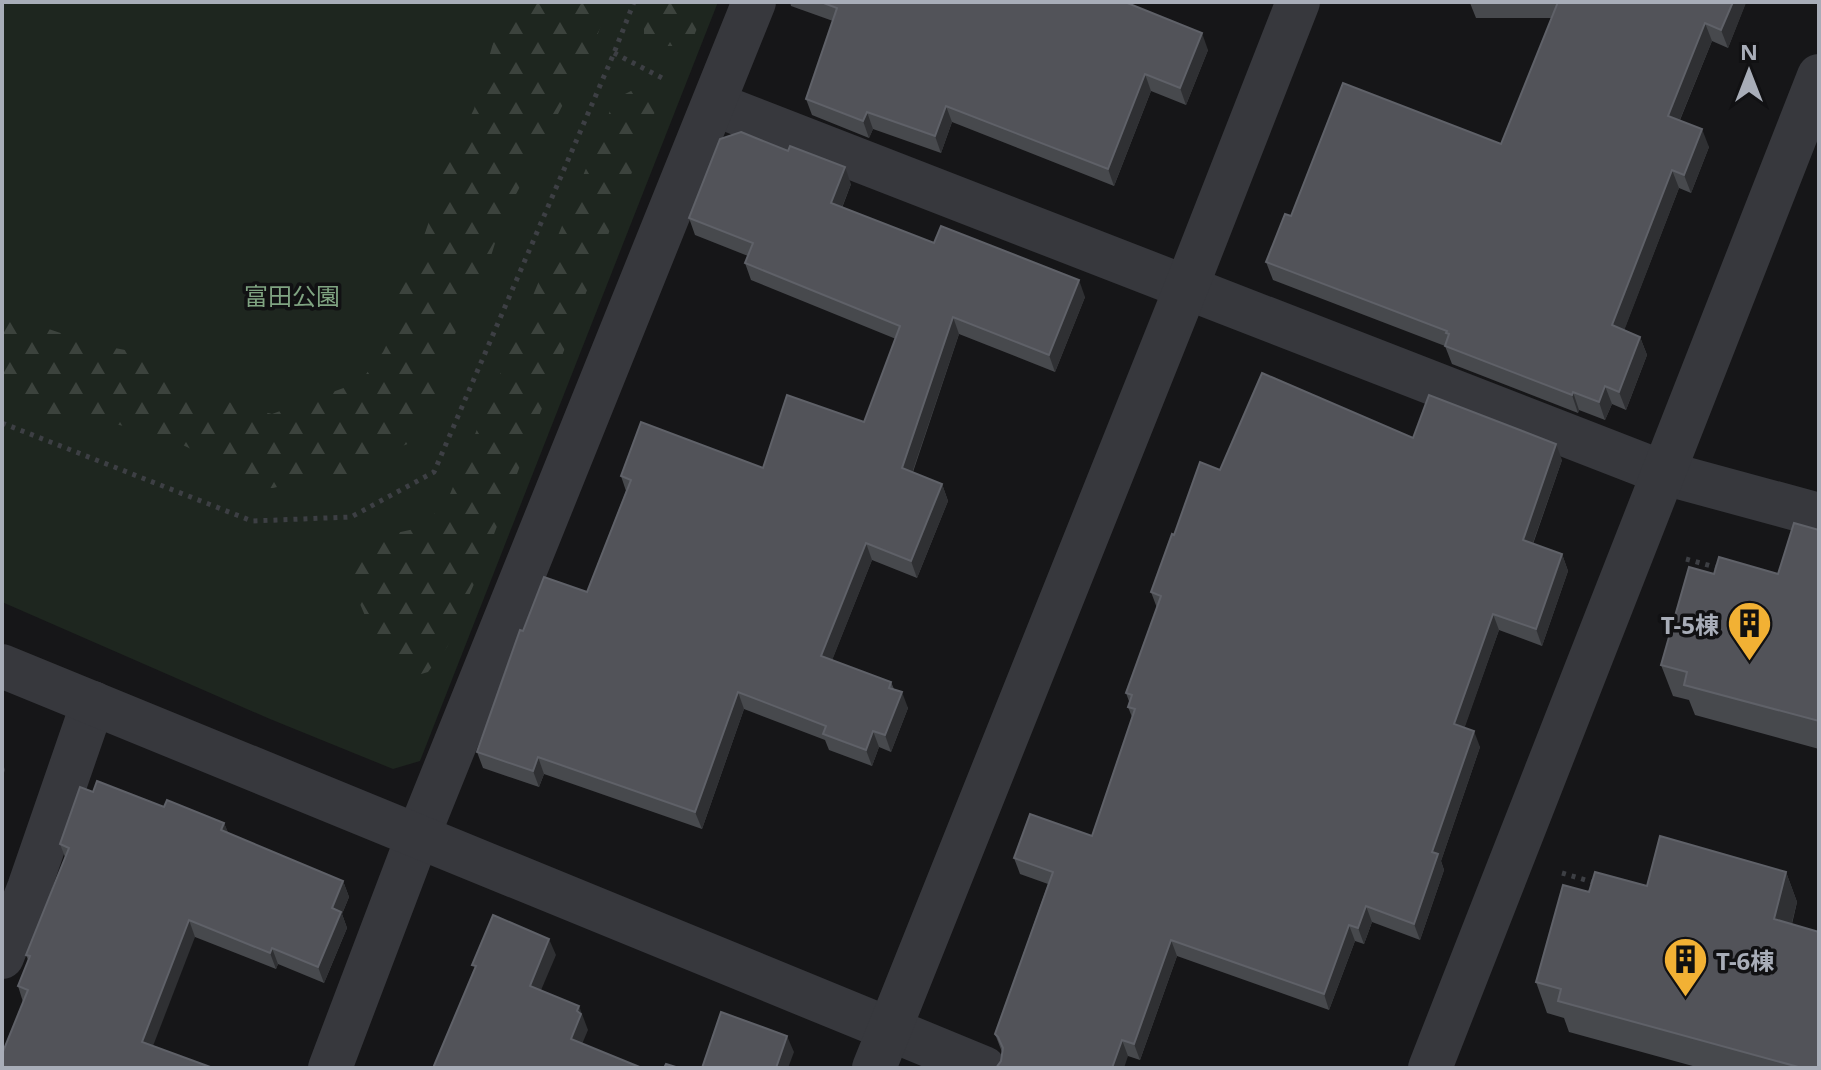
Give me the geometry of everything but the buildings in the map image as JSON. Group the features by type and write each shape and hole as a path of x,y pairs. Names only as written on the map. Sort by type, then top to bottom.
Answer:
{"street":[{"path":"330,1068 418,836 754,2"},
{"path":"881,1049 1298,2"},
{"path":"1430,1068 1819,76"},
{"path":"714,104 1664,473 1819,515"},
{"path":"2,666 418,836 881,1049 984,1068"},
{"path":"2,957 93,703"}],"path":[{"path":"2,423 252,521 351,517 434,472 634,2"},
{"path":"1635,545 1727,571"},
{"path":"1513,859 1604,885"}],"green space":[{"name":"富田公園","path":"2,2 718,2 420,761 393,769 2,602"},
{"path":"505,2 610,2 592,49 502,221 486,272 466,300 431,417 413,442 389,451 364,470 342,479 250,488 216,461 162,435 115,424 71,421 37,411 2,382 2,310 90,343 140,353 196,393 272,414 360,382 383,352 399,320 399,294 416,259 434,207 438,175 474,109"},
{"path":"650,2 707,2 694,36 679,46 658,46 644,35 644,17"},
{"path":"635,89 655,93 656,109 483,563 447,647 428,672 411,677 383,658 352,585 351,557 392,534 414,529 445,506 615,99"}],"place":[{"name":"T-5棟","path":"1750,663"},
{"name":"T-6棟","path":"1685,999"}]}
